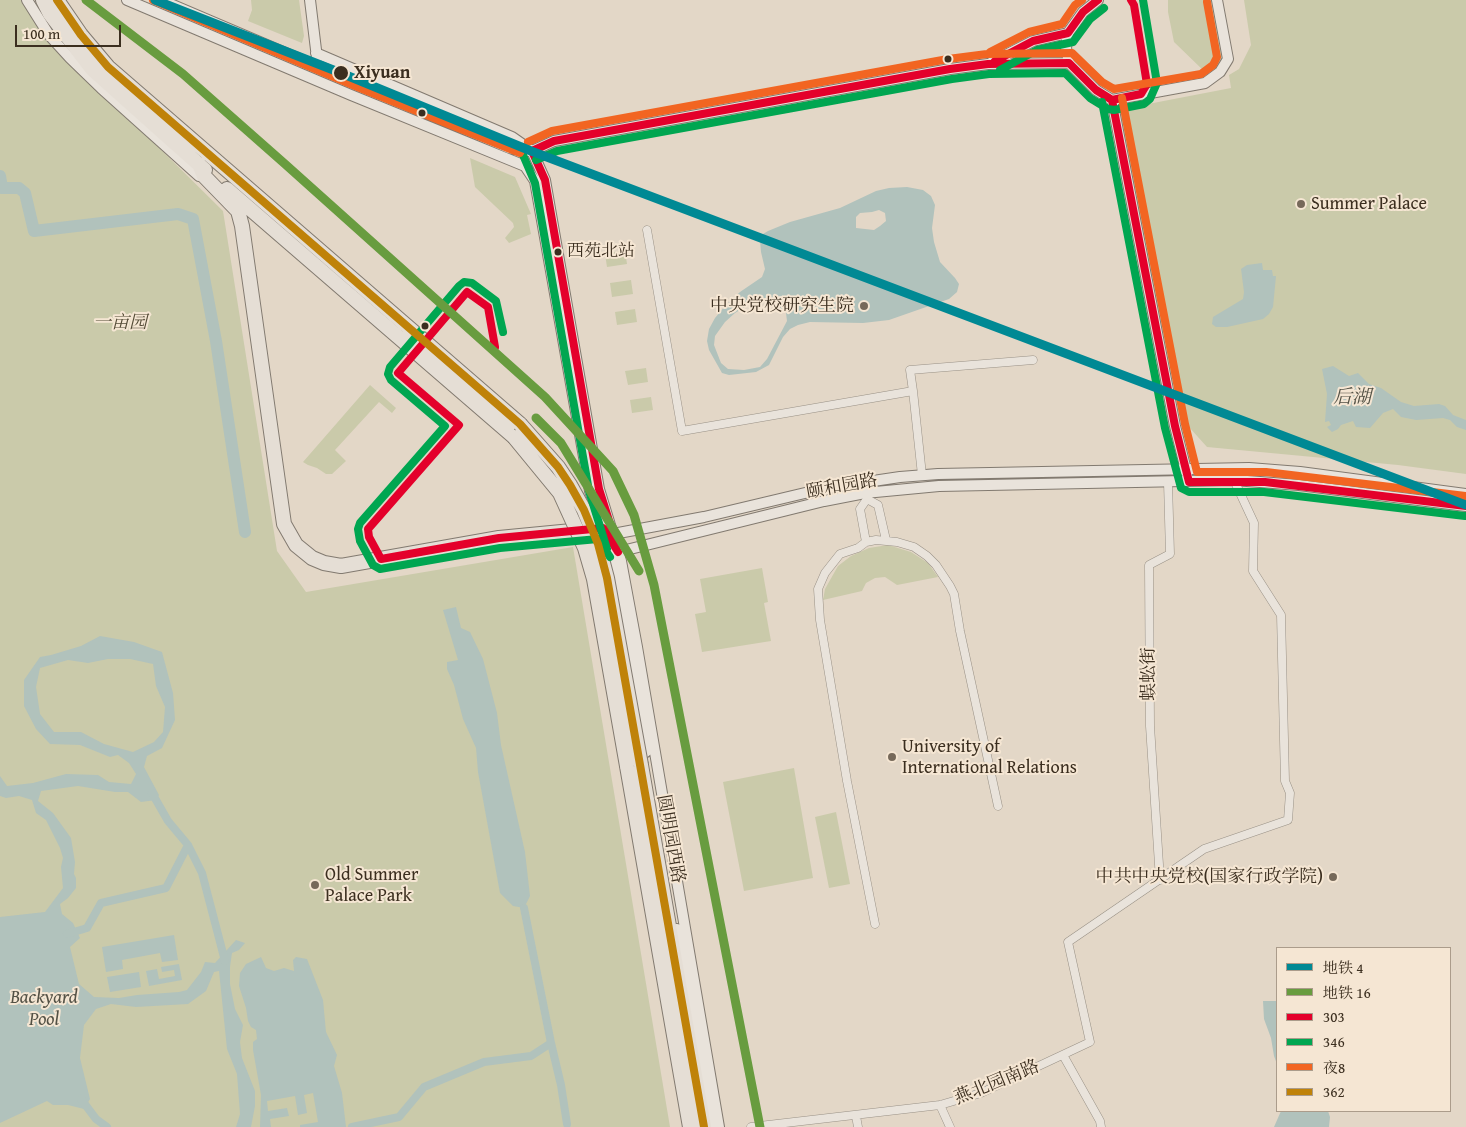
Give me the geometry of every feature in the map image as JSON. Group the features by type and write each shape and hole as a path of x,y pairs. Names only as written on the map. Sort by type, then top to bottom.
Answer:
{"highway":[{"path":"43,0 50,14 92,69 199,170 514,437 560,493 585,548 594,580 634,766 704,1127"},
{"path":"57,0 81,35 108,67 520,424 558,467 584,510 598,544 607,578 690,1127"},
{"path":"199,170 238,211 242,226 284,524 296,545 312,558 324,563 341,566 499,538 608,531"}],"main road":[{"path":"27,0 49,35 70,58 101,88 199,170"},
{"path":"127,0 525,166 534,181 590,491 618,552"},
{"path":"161,0 509,148 532,151 558,140 950,69 988,64 1069,62"},
{"path":"310,0 318,66"},
{"path":"1098,0 1083,12 1068,33 1066,48 1069,62 1096,90 1112,100 1205,83 1220,72 1228,59 1217,0"},
{"path":"988,64 1033,41 1068,33"},
{"path":"316,53 512,137 532,151 545,180 608,531"},
{"path":"1112,100 1175,426 1188,482"},
{"path":"525,166 532,151"},
{"name":"颐和园路","path":"608,531 704,517 826,488 922,475 1249,468 1300,472 1466,494"},
{"name":"颐和园路","path":"618,552 779,511 939,486 1234,480 1299,485 1466,506"},
{"name":"圆明园西路","path":"608,531 711,1127"},
{"name":"圆明园西路","path":"618,552 648,704 718,1127"}],"street":[{"path":"647,230 682,431 913,391"},
{"path":"922,475 910,370 1033,360"},
{"path":"1160,880 1204,849 1288,820 1290,794 1284,781 1281,615 1253,571 1254,523 1234,480"},
{"name":"蜈蚣街","path":"1160,880 1150,726 1148,565 1170,554 1168,482"},
{"path":"866,542 860,509 866,496 878,505 886,540"},
{"path":"875,924 847,781 820,620 818,589 825,573 840,554 858,548 866,542 886,540 914,548 927,556 936,565 954,594 960,632 998,806"},
{"name":"燕北园南路","path":"751,1127 940,1105 981,1093 1090,1042 1068,942 1160,880"},
{"path":"1063,1055 1100,1121 1101,1127"},
{"path":"940,1105 950,1127"},
{"path":"856,1116 858,1127"}],"green space":[{"name":"Old Summer Palace Park","path":"0,0 24,0 44,34 223,211 277,551 306,592 573,547 670,1127 0,1127"},
{"path":"251,0 299,0 304,36 302,43 248,21 252,10"},
{"path":"1168,0 1213,0 1223,56 1219,65 1212,73 1205,72 1174,42 1168,12"},
{"name":"Summer Palace","path":"1244,0 1466,0 1466,474 1398,465 1207,447 1180,417 1117,110 1231,88 1229,75 1239,69 1251,45"},
{"path":"470,158 515,177 531,214 527,215 531,234 509,243 505,238 514,227 513,223 475,187"},
{"path":"625,250 627,264 607,267 605,254"},
{"path":"631,280 633,294 612,297 610,283"},
{"path":"635,309 637,322 617,325 615,312"},
{"path":"646,368 648,382 628,385 625,371"},
{"path":"370,385 396,408 392,413 379,402 335,450 346,461 332,474 326,474 303,462"},
{"path":"651,397 653,410 632,413 630,400"},
{"path":"888,545 911,552 928,563 938,577 897,585 885,577 875,578 866,583 862,591 823,600 825,589 838,566 851,556 869,548"},
{"path":"762,568 768,602 764,603 771,641 702,652 695,614 706,612 700,579"},
{"path":"794,768 813,878 744,891 723,782"},
{"path":"836,812 850,884 829,888 815,817"}],"water":[{"path":"907,187 923,190 931,196 935,205 932,228 934,242 940,262 959,284 957,292 949,299 889,320 863,323 810,322 798,325 790,329 783,337 769,365 756,372 729,375 722,373 709,350 707,341 709,329 725,306 740,292 762,277 765,269 760,240 763,234 790,222 840,208 876,191","holes":["879,210 885,213 886,221 880,226 874,230 856,228 856,217 860,213","769,298 786,313 787,321 767,359 760,367 744,370 728,369 721,363 714,345 715,336 725,322 735,313 751,303"]},
{"path":"1262,263 1263,270 1272,270 1273,276 1276,276 1273,307 1269,314 1263,319 1227,327 1216,327 1212,324 1213,317 1243,299 1241,269 1247,265"},
{"name":"后湖","path":"1333,366 1349,376 1358,373 1369,384 1381,388 1401,402 1414,406 1439,404 1445,406 1453,415 1466,420 1466,430 1457,427 1450,420 1443,418 1416,420 1401,417 1393,409 1383,413 1370,428 1356,427 1353,421 1341,425 1332,432 1327,427 1331,425 1329,421 1325,422 1327,394 1322,369"},
{"path":"456,607 461,628 470,632 483,659 497,713 501,745 525,852 530,896 524,908 513,906 500,893 478,772 476,748 463,719 454,685 447,669 447,662 458,660 443,610"},
{"name":"Backyard Pool","path":"100,636 134,642 162,652 173,693 175,720 162,748 147,756 144,767 159,795 156,800 141,802 128,792 115,792 78,786 41,791 38,801 53,813 71,838 75,862 76,888 60,904 62,914 73,923 80,938 70,947 79,984 94,997 119,998 179,992 187,990 201,972 205,962 215,963 236,940 245,943 239,950 232,953 230,984 235,1009 243,1025 240,1042 242,1058 255,1091 255,1106 251,1127 236,1127 240,1114 237,1074 227,1049 219,971 214,972 206,991 188,1004 136,1007 111,1004 96,1009 84,1025 80,1058 90,1099 84,1109 68,1105 53,1105 47,1101 0,1123 0,917 45,912 63,888 61,867 63,858 46,820 36,813 32,800 19,796 6,798 0,796 0,776 7,786 33,783 66,774 98,775 109,782 131,784 136,774 129,763 118,755 110,757 80,745 50,744 36,729 24,706 24,680 40,657 81,646","holes":["108,659 130,659 153,664 156,686 165,707 163,732 154,742 133,752 104,744 81,732 54,732 40,714 36,687 40,668 68,660 88,663"]},
{"path":"174,935 178,960 162,962 160,953 122,960 123,969 106,972 102,947"},
{"path":"261,957 266,968 274,971 284,968 294,971 293,960 296,957 307,959 323,1000 326,1032 337,1055 334,1066 342,1093 346,1127 300,1127 300,1125 318,1122 313,1093 304,1095 307,1113 298,1115 295,1096 267,1101 268,1111 287,1108 289,1116 270,1119 271,1127 260,1127 261,1095 253,1050 253,1042 257,1039 256,1030 251,1027 248,1021 239,986 240,973 246,964"},
{"path":"179,964 182,980 149,986 146,971 157,969 159,979 175,976 174,970 162,972 161,967"},
{"path":"139,972 141,987 110,992 107,977"},
{"path":"1263,1001 1276,1001 1276,1061 1271,1038 1264,1019"},
{"path":"1281,1112 1328,1112 1330,1117 1329,1127 1274,1127"}],"waterway":[{"path":"0,176 2,188 19,188 25,193 34,231 178,214 193,219 216,341 245,532"},
{"path":"152,793 168,821 188,845 202,873 225,961"},
{"path":"67,934 87,928 101,903 166,888 188,845"},
{"path":"524,908 551,1043"},
{"path":"352,1127 399,1117 424,1087 484,1062 531,1056 551,1043 561,1085 567,1124"},
{"path":"81,1099 96,1119 107,1127"}],"metro line":[{"name":"16","path":"86,0 183,74 285,164 545,397 613,471 634,515 654,585 760,1127"},
{"name":"4","path":"155,0 341,73 531,151 1466,505"},
{"name":"16","path":"536,418 561,443 639,571"}],"transit line":[{"name":"362","path":"57,0 81,35 108,67 520,424 558,467 570,485 584,510 598,544 607,578 704,1127"},
{"name":"夜8","path":"153,0 355,86 520,153 523,147"},
{"name":"夜8","path":"990,52 1029,32 1062,24 1075,5 1082,0"},
{"name":"303","path":"995,61 1033,41 1068,33 1083,12 1098,0"},
{"name":"303","path":"532,151 554,141 950,69 988,64 1069,63 1096,90 1112,100 1141,94 1147,84 1134,5 1131,0"},
{"name":"346","path":"536,160 557,151 952,79 989,74 1065,73 1090,98 1108,109 1114,110 1144,104 1150,99 1157,83 1143,0"},
{"name":"夜8","path":"528,142 552,131 948,59 987,54 1072,53 1102,82 1114,89 1201,74 1213,65 1217,57 1207,2"},
{"name":"346","path":"1000,70 1037,50 1073,42 1090,19 1104,8"},
{"name":"夜8","path":"1122,98 1185,424 1197,472 1266,472 1466,496"},
{"name":"303","path":"1112,100 1175,426 1189,482 1265,482 1466,506"},
{"name":"346","path":"1102,102 1165,428 1181,488 1189,492 1264,492 1465,516"},
{"name":"303","path":"532,151 545,180 599,489 617,546"},
{"name":"346","path":"523,155 535,183 589,491 607,549"},
{"name":"346","path":"503,332 496,301 472,283 464,282 390,367 388,374 391,380 445,426 360,523 358,529 360,541 373,565 380,569 500,548 598,539 610,557"},
{"name":"303","path":"495,347 488,307 467,292 398,373 459,425 368,529 369,537 381,559 499,538 603,528 618,552"}],"place":[{"name":"Xiyuan","path":"341,73"},
{"name":"Summer Palace","path":"1301,204"},
{"name":"西苑北站","path":"558,252"},
{"name":"中央党校研究生院","path":"864,306"},
{"name":"University of International Relations","path":"892,757"},
{"name":"中共中央党校(国家行政学院)","path":"1333,877"},
{"name":"Old Summer Palace Park","path":"315,885"}],"park label":[{"name":"一亩园","path":"120,323"}]}
